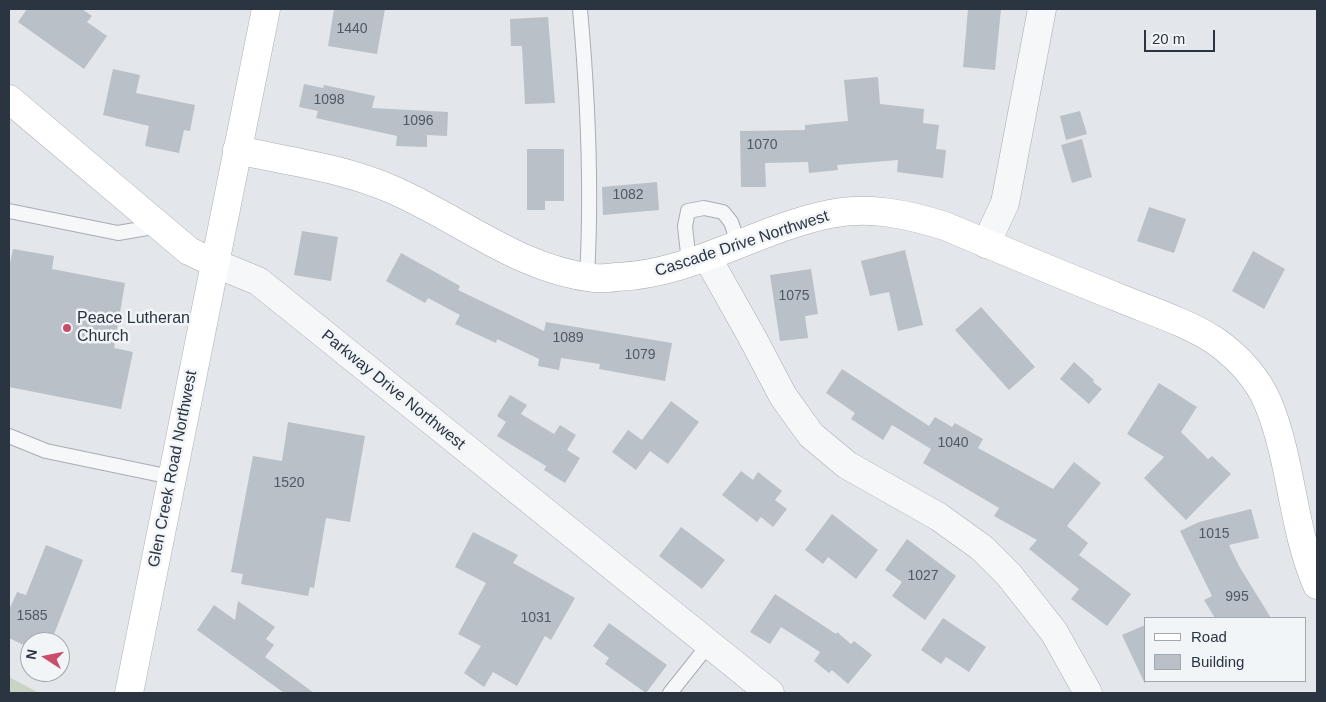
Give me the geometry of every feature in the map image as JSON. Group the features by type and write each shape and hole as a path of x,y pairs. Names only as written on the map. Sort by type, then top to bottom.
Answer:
{"street":[{"name":"Glen Creek Road Northwest","path":"129,693 266,9"},
{"path":"986,244 1005,203 1042,9"},
{"name":"Parkway Drive Northwest","path":"9,99 189,251 258,281 770,693"},
{"name":"Cascade Drive Northwest","path":"237,150 365,179 392,189 503,249 562,272 596,278 631,277 663,272 793,223 831,214 880,211 910,215 945,226 1163,316 1213,340 1236,357 1252,375 1267,401 1284,448 1304,547 1317,585"},
{"path":"698,260 752,337 783,396 811,435 847,465 939,517 982,548 1009,575 1054,632 1088,693"}],"lane":[{"path":"580,9 588,135 589,238 587,277"},
{"path":"698,260 685,226 688,211 704,208 723,212 731,222 739,244"},
{"path":"9,212 118,233 159,226"},
{"path":"9,436 46,451 172,477"},
{"path":"670,693 709,644"}],"green space":[{"path":"9,677 39,693 9,693"}],"building":[{"path":"27,9 82,9 92,16 87,22 107,36 84,69 18,22"},
{"path":"334,9 385,9 377,54 328,46"},
{"path":"968,9 1001,9 995,70 963,67"},
{"path":"548,17 555,103 525,104 522,46 511,46 510,19"},
{"path":"113,69 140,75 136,93 195,105 190,131 184,130 179,153 145,146 149,126 103,115"},
{"path":"878,77 880,104 924,109 923,123 939,125 936,149 946,150 943,178 897,172 898,160 837,165 838,170 809,173 808,162 765,163 766,187 741,187 740,131 805,130 805,125 848,121 844,80"},
{"path":"304,84 323,88 324,85 375,96 372,108 448,112 447,136 427,135 427,147 396,146 397,136 316,118 318,111 299,107"},
{"path":"1080,111 1087,134 1066,140 1060,116"},
{"path":"1082,139 1092,177 1072,183 1061,145"},
{"path":"527,149 564,149 564,201 545,201 545,210 527,210"},
{"path":"657,182 659,210 603,215 602,187"},
{"path":"1149,207 1186,219 1174,253 1137,241"},
{"path":"302,231 338,237 331,281 294,275"},
{"name":"Peace Lutheran Church","path":"13,249 54,256 52,269 125,283 114,348 133,352 121,409 9,387 9,268"},
{"path":"905,250 923,325 898,331 889,292 870,296 861,261"},
{"path":"1253,251 1285,269 1264,309 1232,291"},
{"path":"401,253 460,286 458,290 544,331 546,322 672,343 665,381 599,369 600,364 561,358 559,370 538,366 539,359 497,339 496,343 455,324 460,315 428,298 425,303 386,281"},
{"path":"811,269 818,314 805,316 808,338 780,341 770,275"},
{"path":"981,307 1035,367 1009,390 955,330"},
{"path":"1074,362 1102,389 1089,404 1060,379"},
{"path":"842,369 929,426 935,417 952,427 955,423 983,439 978,448 1053,489 1074,462 1101,483 1067,526 1088,543 1079,555 1131,594 1107,626 1071,599 1079,589 1029,549 1037,540 994,516 999,508 923,463 931,449 892,425 883,440 851,419 855,413 826,393"},
{"path":"1159,383 1197,407 1181,432 1208,459 1212,456 1231,474 1186,520 1144,478 1164,457 1127,434"},
{"path":"510,395 527,405 521,414 554,434 560,425 576,435 567,450 580,458 565,483 544,470 546,466 497,436 506,422 497,416"},
{"path":"671,401 699,422 668,464 650,451 636,470 612,452 628,430 642,440"},
{"path":"288,422 365,436 350,522 326,518 314,588 310,587 308,596 241,584 243,574 231,572 253,456 282,461"},
{"path":"741,471 753,480 758,472 782,491 775,500 787,509 773,527 761,517 757,522 722,495"},
{"path":"1251,509 1259,538 1229,545 1239,566 1270,617 1214,617 1204,600 1212,596 1180,531 1199,522"},
{"path":"832,514 878,550 856,579 828,557 823,564 805,550"},
{"path":"681,527 725,560 702,589 659,556"},
{"path":"473,532 518,555 513,563 575,598 551,640 545,636 517,686 493,672 484,687 464,673 481,646 458,634 486,583 455,567"},
{"path":"907,539 956,576 925,620 892,596 902,582 885,570"},
{"path":"46,545 83,560 55,632 20,632 20,643 9,638 9,610 17,592 26,595"},
{"path":"775,594 836,634 837,632 851,644 854,641 872,655 848,684 832,670 829,673 814,661 820,652 781,627 770,644 750,632"},
{"path":"238,601 275,627 266,639 274,645 265,657 314,693 284,693 197,630 214,605 235,620"},
{"path":"943,618 986,647 969,672 946,657 941,664 921,650"},
{"path":"609,623 667,665 646,693 605,664 609,658 593,646"},
{"path":"1144,625 1144,682 1122,635"}],"place":[{"name":"Peace Lutheran Church","path":"67,328"}]}
